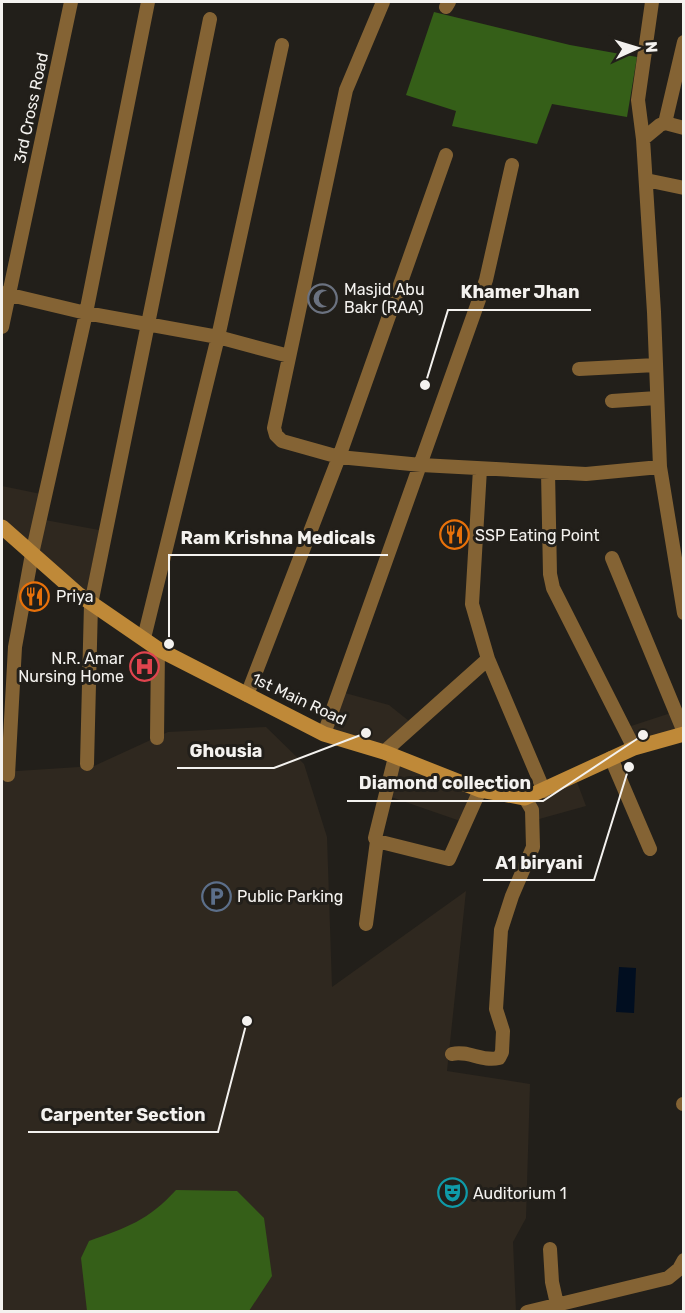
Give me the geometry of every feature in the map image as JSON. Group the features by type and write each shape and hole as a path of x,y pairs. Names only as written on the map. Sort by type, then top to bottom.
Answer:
{"street":[{"name":"3rd Cross Road","path":"2,327 5,294 71,2"},
{"path":"8,775 15,647 32,554 86,313 148,2"},
{"path":"383,2 346,90 274,428 276,435 282,441 339,457 421,465 586,474 660,467"},
{"path":"649,2 638,100 646,180 660,467 684,613"},
{"path":"87,764 91,604 210,19"},
{"path":"144,638 218,337 282,45"},
{"path":"665,123 679,81 682,51"},
{"path":"643,139 665,123 684,128"},
{"path":"246,695 339,457 446,155"},
{"path":"324,734 486,280 512,165"},
{"path":"646,180 684,188"},
{"path":"5,294 86,313 218,337 289,356"},
{"path":"579,369 656,365"},
{"path":"612,400 657,398"},
{"path":"480,469 472,604 488,659 544,791"},
{"path":"548,472 550,574 553,588 634,748"},
{"name":"1st Main Road","path":"2,527 91,604 158,649 246,695 324,734 390,755 480,790 525,798"},
{"path":"452,1054 463,1052 492,1060 499,1058 502,1052 503,1031 496,1009 501,930 512,896 533,847 531,810 525,798 634,748 684,733 612,558"},
{"path":"157,738 158,649"},
{"path":"366,924 377,841 375,838 390,755 488,659"},
{"path":"611,758 650,849"},
{"path":"377,841 450,858 480,790"},
{"path":"550,1249 552,1282 557,1304"},
{"path":"526,1311 668,1278 679,1269 684,1260"}],"shaded area":[{"path":"2,486 41,494 31,546 2,520"},
{"path":"45,520 99,530 86,596 37,553"},
{"path":"345,693 389,705 409,721 382,749 328,732"},
{"path":"683,709 683,727 636,741 628,727"},
{"path":"266,727 304,764 327,837 332,987 466,891 447,1071 530,1084 526,1218 513,1242 516,1311 2,1312 2,772 94,766 168,732"},
{"path":"399,766 477,796 466,823 391,797"},
{"path":"577,782 586,806 532,821 527,803"}],"green space":[{"path":"434,12 570,45 637,57 627,117 552,104 537,144 452,126 456,111 406,95"},
{"path":"176,1190 237,1191 264,1218 272,1276 249,1311 87,1311 81,1258 89,1241 136,1222 156,1209"}],"water":[{"path":"619,967 636,968 634,1013 616,1012"}],"place":[{"name":"Masjid Abu Bakr (RAA)","path":"323,298"},
{"name":"Khamer Jhan","path":"425,385"},
{"name":"SSP Eating Point","path":"454,535"},
{"name":"Priya","path":"35,596"},
{"name":"Ram Krishna Medicals","path":"169,644"},
{"name":"N.R. Amar Nursing Home","path":"145,667"},
{"name":"Ghousia","path":"366,733"},
{"name":"Diamond collection","path":"643,735"},
{"name":"A1 biryani","path":"629,767"},
{"name":"Public Parking","path":"216,896"},
{"name":"Carpenter Section","path":"247,1021"},
{"name":"Auditorium 1","path":"452,1193"}]}
